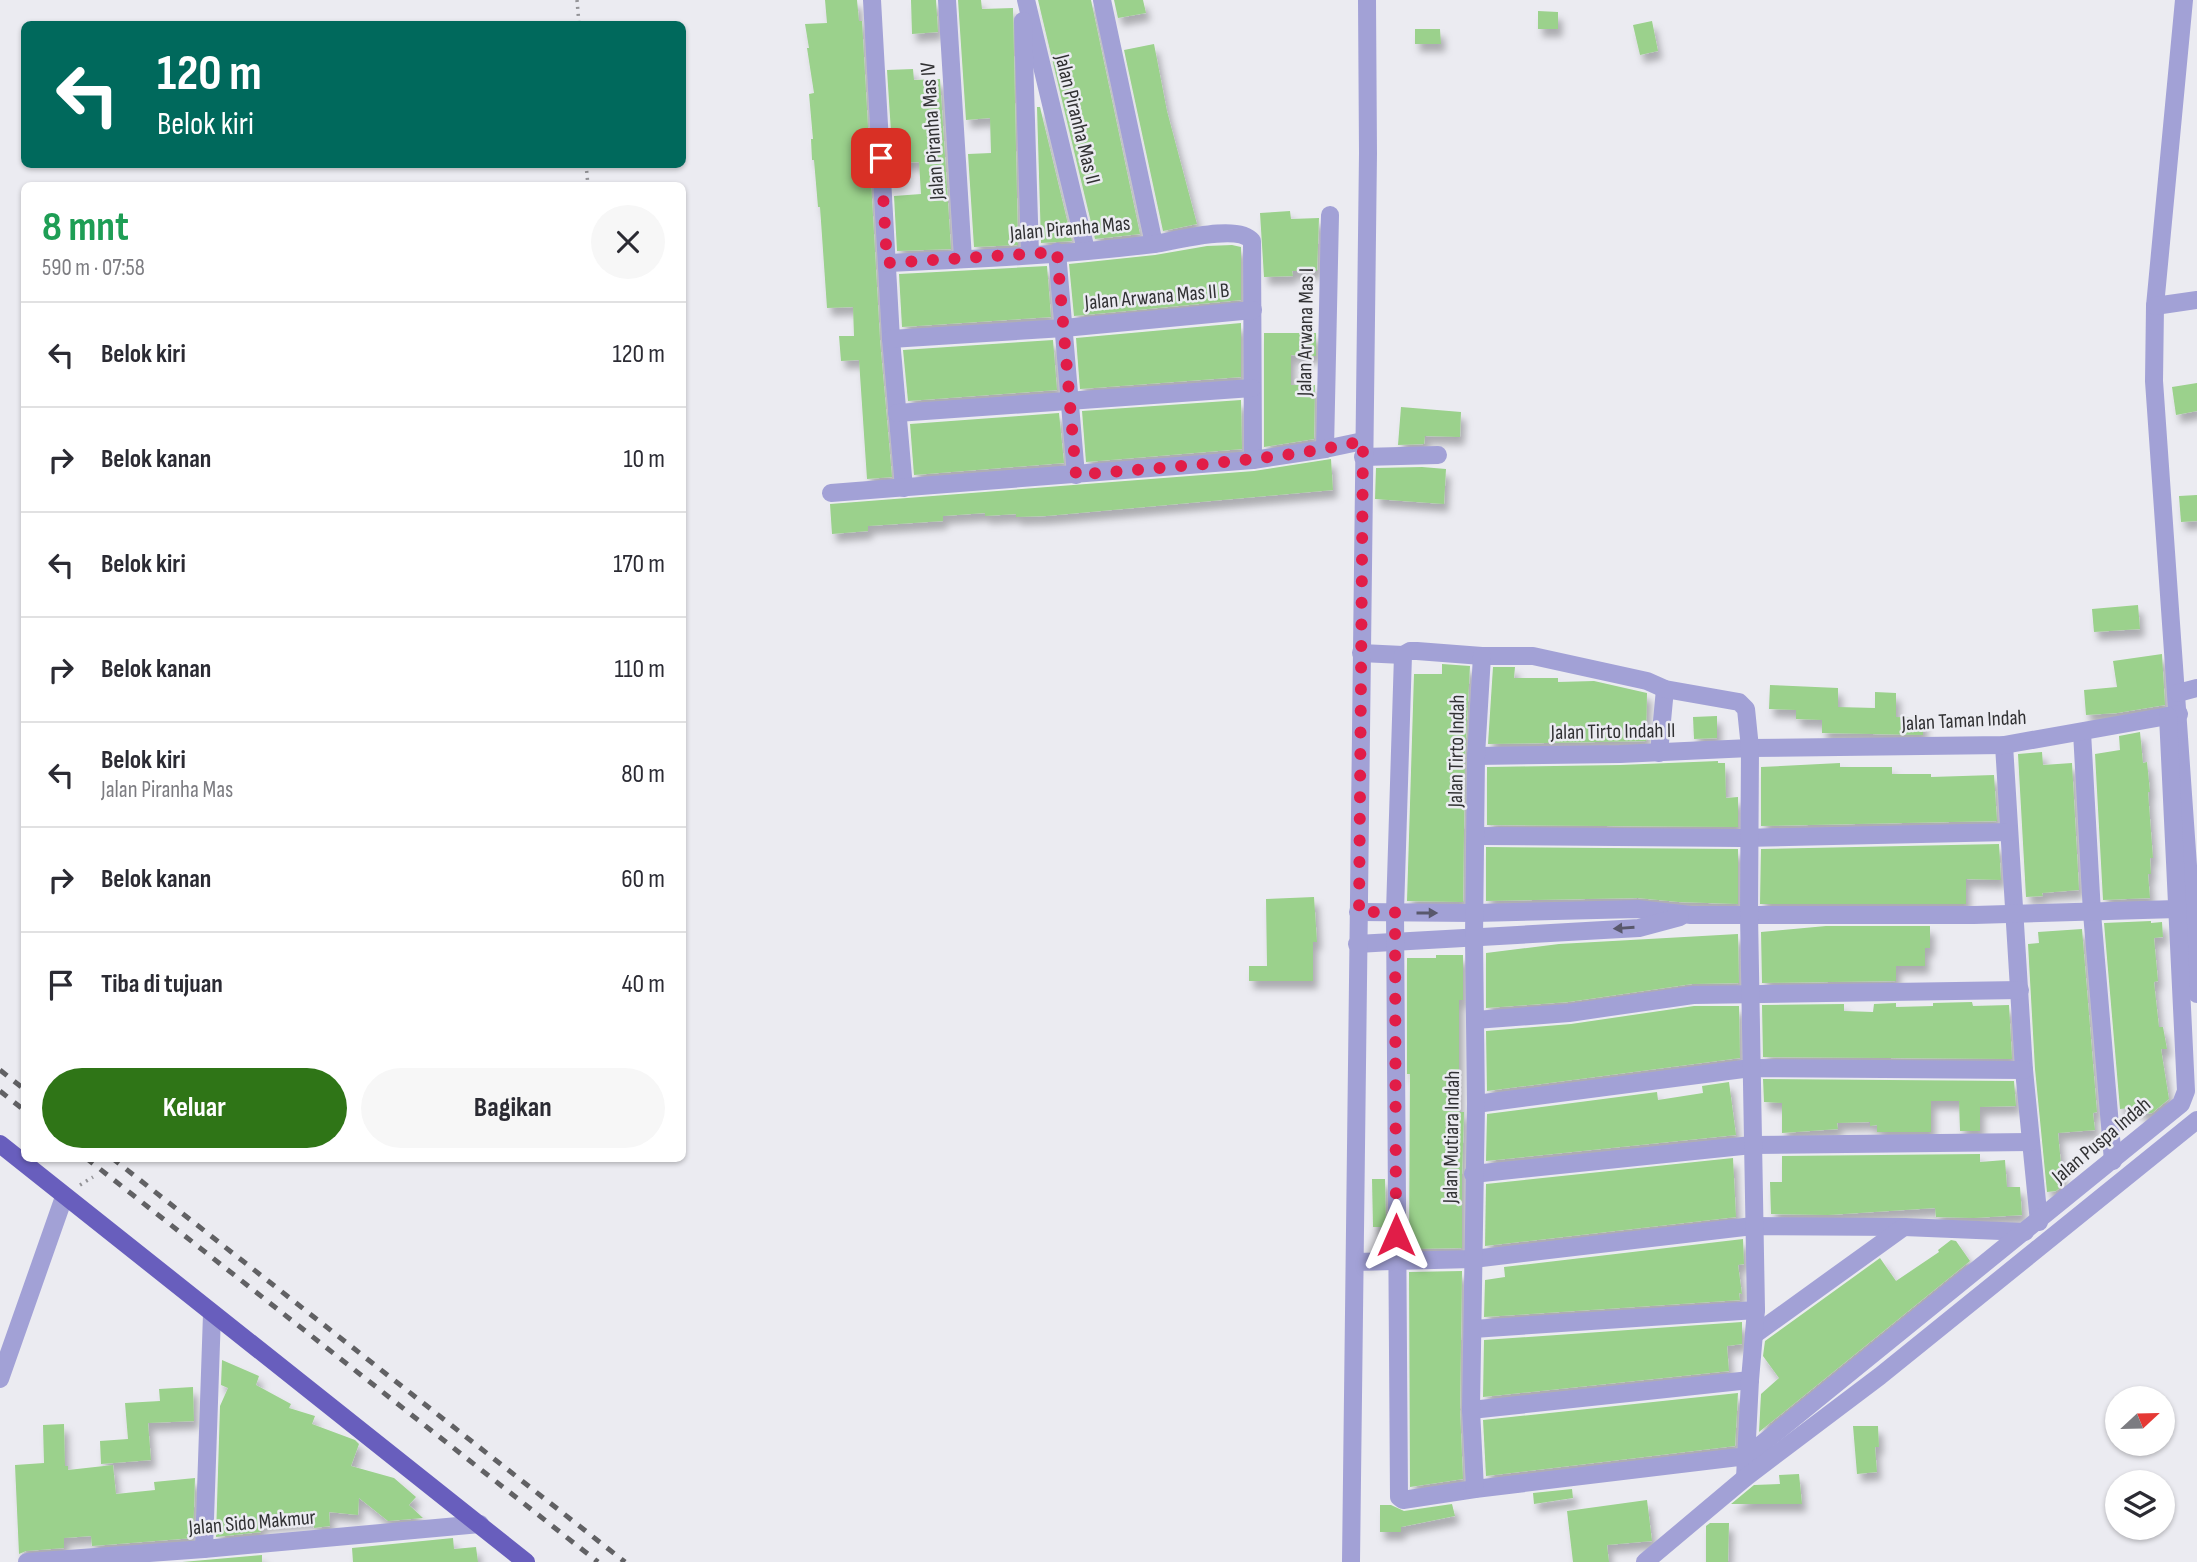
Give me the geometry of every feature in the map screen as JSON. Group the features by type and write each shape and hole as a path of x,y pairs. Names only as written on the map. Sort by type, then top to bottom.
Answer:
{"main road":[{"path":"0,1144 21,1161"},
{"path":"22,1162 526,1562"}],"street":[{"path":"873,0 891,339 904,488"},
{"name":"Jalan Piranha Mas IV","path":"947,0 963,259"},
{"path":"1024,0 1030,254"},
{"name":"Jalan Piranha Mas II","path":"1024,0 1086,250"},
{"path":"1102,0 1154,244"},
{"path":"1351,1562 1368,153 1367,0"},
{"path":"2184,0 2155,306 2156,405 2178,693 2173,715 2197,994"},
{"name":"Jalan Arwana Mas I","path":"1325,449 1331,215"},
{"name":"Jalan Piranha Mas","path":"887,263 1086,250 1233,234 1248,236 1252,241 1253,310"},
{"path":"1057,252 1076,475"},
{"path":"2155,306 2197,300"},
{"path":"1253,310 1253,460"},
{"name":"Jalan Arwana Mas II B","path":"891,339 1064,328 1253,310"},
{"path":"897,413 1252,388"},
{"path":"831,493 1253,460 1325,449 1438,455"},
{"path":"1361,653 1533,656 1647,681 1665,689 1743,704 1746,709 1750,748 1748,914 1756,1310 1749,1380 1745,1478"},
{"path":"1410,653 1395,912 1399,1497 1403,1500 1747,1456"},
{"name":"Jalan Tirto Indah","path":"1475,913 1476,756 1482,656"},
{"path":"2178,693 2197,688"},
{"path":"1659,753 1665,689"},
{"name":"Jalan Taman Indah","path":"1750,748 2004,745 2173,715"},
{"name":"Jalan Puspa Indah","path":"1747,1456 2181,1104 2185,1097 2173,715"},
{"path":"2082,732 2092,913 2113,1160"},
{"path":"1355,1262 1473,1259 1753,1226 2032,1227 2030,1142 2004,745"},
{"name":"Jalan Tirto Indah II","path":"1476,756 1659,753 1750,748"},
{"path":"1477,836 1750,837 2009,832"},
{"path":"1359,912 1475,913 1638,909 1691,915 2014,915 2177,909"},
{"name":"Jalan Mutiara Indah","path":"1475,913 1476,1104 1471,1410 1475,1489"},
{"path":"1357,944 1639,928 1691,915"},
{"path":"1475,1020 1569,1013 1693,995 2020,990"},
{"path":"1476,1104 1751,1068 2024,1070"},
{"path":"1645,1562 1745,1478 1880,1376 2197,1120"},
{"path":"1473,1174 1752,1144 2030,1142"},
{"path":"0,1379 64,1197"},
{"path":"1754,1335 1904,1227"},
{"path":"1473,1329 1756,1310"},
{"path":"204,1549 212,1314"},
{"path":"1471,1410 1749,1380"},
{"name":"Jalan Sido Makmur","path":"26,1562 480,1524"}],"path":[{"path":"577,0 579,21"}],"building":[{"path":"825,0 857,0 859,21 862,21 880,340 892,477 867,479 859,360 841,361 839,336 854,336 853,307 827,308 820,207 812,160 809,94 814,93 805,24 827,23"},
{"path":"911,0 936,0 938,32 912,34"},
{"path":"958,0 981,0 982,9 1013,8 1018,245 974,247 968,154 991,153 990,118 966,120"},
{"path":"1038,0 1091,0 1140,234 1095,239"},
{"path":"1114,0 1143,0 1146,13 1118,18"},
{"path":"1538,11 1558,12 1558,29 1538,29"},
{"path":"1652,21 1658,51 1640,55 1633,25"},
{"path":"1415,29 1440,29 1441,44 1415,44"},
{"path":"1154,44 1167,111 1197,224 1163,231 1124,50"},
{"path":"913,69 914,80 940,79 951,249 897,251 894,196 921,194 919,162 893,163 887,70"},
{"path":"1037,107 1040,107 1072,241 1041,243"},
{"path":"1290,211 1291,219 1319,218 1317,271 1292,271 1293,276 1264,277 1260,213"},
{"path":"1232,245 1241,247 1241,300 1074,316 1069,264"},
{"path":"1047,266 1051,317 902,327 899,274"},
{"path":"1241,323 1241,377 1080,389 1076,338"},
{"path":"1264,333 1316,333 1316,356 1291,355 1291,385 1315,385 1314,439 1264,447"},
{"path":"1053,340 1057,390 908,401 903,350"},
{"path":"2197,383 2197,411 2176,415 2172,387"},
{"path":"1241,400 1242,449 1086,462 1082,411"},
{"path":"1401,407 1461,412 1460,437 1425,436 1424,444 1398,445"},
{"path":"1059,413 1064,463 914,475 910,424"},
{"path":"1331,459 1333,490 1046,516 985,516 985,513 943,516 943,521 868,526 868,531 832,534 830,504 1254,471"},
{"path":"1376,468 1446,469 1444,504 1375,499"},
{"path":"2197,495 2197,521 2181,522 2179,496"},
{"path":"2138,605 2140,629 2094,632 2092,609"},
{"path":"2162,654 2165,705 2086,715 2084,690 2117,687 2113,661"},
{"path":"1442,664 1470,666 1465,756 1463,902 1407,901 1414,674 1442,674"},
{"path":"1493,667 1515,667 1514,678 1558,678 1558,682 1594,681 1647,693 1646,741 1488,744"},
{"path":"1770,685 1838,688 1838,707 1875,708 1875,692 1896,693 1896,717 1923,718 1923,735 1822,733 1822,720 1796,719 1796,710 1769,709"},
{"path":"1717,716 1717,738 1694,739 1693,717"},
{"path":"2140,732 2143,763 2147,762 2150,792 2153,858 2150,858 2151,874 2148,874 2150,898 2103,900 2095,754 2120,750 2119,736"},
{"path":"2042,752 2043,765 2072,763 2079,890 2026,897 2018,754"},
{"path":"1718,761 1725,763 1726,798 1738,797 1738,827 1487,825 1487,767"},
{"path":"1840,763 1840,767 1892,767 1892,774 1931,774 1931,777 1994,775 1997,821 1761,826 1761,767"},
{"path":"1999,844 2001,880 1966,879 1966,904 1760,904 1761,849"},
{"path":"1486,847 1738,849 1738,904 1638,898 1486,901"},
{"path":"1314,897 1317,942 1313,942 1313,981 1249,981 1249,966 1267,966 1266,899"},
{"path":"2162,922 2163,937 2154,938 2158,981 2154,982 2159,1027 2163,1027 2167,1049 2161,1049 2169,1099 2152,1113 2140,1114 2139,1107 2120,1109 2104,923"},
{"path":"1826,926 1930,926 1930,948 1925,948 1925,966 1896,966 1896,981 1762,983 1761,932"},
{"path":"2082,929 2097,1112 2093,1113 2095,1130 2058,1133 2063,1185 2056,1191 2047,1192 2035,1069 2028,944 2039,943 2038,932"},
{"path":"1738,934 1739,983 1692,984 1568,1002 1486,1008 1486,953 1559,944"},
{"path":"1436,955 1463,955 1463,1000 1459,1000 1459,1112 1464,1112 1462,1248 1409,1249 1410,1074 1407,1074 1407,958 1436,958"},
{"path":"1972,1002 1973,1006 2009,1005 2012,1059 1763,1057 1762,1005 1844,1004 1844,1011 1873,1012 1874,1004 1896,1003 1896,1007"},
{"path":"1694,1006 1739,1006 1740,1058 1487,1091 1486,1031 1571,1024"},
{"path":"1763,1079 2014,1081 2016,1106 1980,1107 1980,1131 1960,1131 1959,1101 1931,1101 1931,1132 1877,1132 1877,1125 1870,1126 1870,1122 1837,1123 1838,1129 1782,1133 1782,1103 1764,1102"},
{"path":"1729,1082 1736,1135 1486,1161 1487,1114 1657,1092 1658,1100 1703,1093 1702,1086"},
{"path":"1980,1154 1980,1162 2005,1160 2007,1187 2020,1187 2022,1215 1936,1217 1935,1208 1828,1215 1771,1214 1770,1182 1782,1182 1782,1156"},
{"path":"1733,1158 1736,1217 1485,1246 1486,1184"},
{"path":"1372,1179 1385,1179 1386,1227 1373,1227"},
{"path":"1743,1239 1744,1264 1738,1265 1742,1294 1739,1293 1740,1300 1484,1317 1485,1280 1505,1277 1504,1267"},
{"path":"1951,1240 1956,1241 1970,1261 1759,1432 1761,1394 1779,1378 1763,1356 1765,1341 1880,1258 1896,1281 1939,1252 1938,1250"},
{"path":"1462,1271 1460,1410 1463,1479 1410,1487 1409,1272"},
{"path":"1742,1322 1742,1344 1727,1346 1729,1371 1483,1397 1484,1340"},
{"path":"222,1360 259,1376 256,1385 291,1404 289,1408 315,1416 312,1424 355,1440 359,1444 351,1466 394,1478 416,1497 409,1505 423,1518 388,1521 359,1498 358,1515 329,1512 330,1526 314,1528 313,1520 261,1524 261,1532 216,1537 220,1406 228,1388 221,1385"},
{"path":"193,1387 194,1421 148,1423 151,1460 101,1464 100,1441 128,1439 125,1403 160,1401 159,1389"},
{"path":"1738,1393 1735,1446 1486,1476 1483,1420"},
{"path":"64,1424 65,1466 68,1466 68,1470 113,1465 116,1494 155,1490 154,1482 195,1478 193,1538 92,1546 91,1536 64,1538 64,1548 19,1554 15,1465 44,1463 43,1425"},
{"path":"1853,1426 1878,1426 1879,1447 1875,1447 1877,1472 1857,1474"},
{"path":"1799,1474 1802,1504 1731,1504 1754,1485 1780,1484 1779,1475"},
{"path":"1572,1489 1573,1498 1534,1504 1533,1493"},
{"path":"1647,1500 1652,1541 1607,1545 1609,1562 1573,1562 1567,1511"},
{"path":"1452,1504 1455,1516 1401,1527 1401,1532 1380,1532 1380,1505 1391,1505 1404,1511"},
{"path":"1710,1523 1729,1523 1728,1562 1706,1562 1706,1526"},
{"path":"453,1538 454,1549 476,1547 478,1562 353,1562 352,1548"},
{"path":"262,1555 262,1562 182,1562 205,1560"}],"railway":[{"path":"0,1070 21,1087"},
{"path":"0,1091 21,1108"},
{"path":"91,1162 598,1562"},
{"path":"117,1162 625,1562"}],"route":[{"path":"881,158 887,263 1057,252 1076,475 1253,460 1363,441 1359,912 1395,912 1396,1235"}]}
